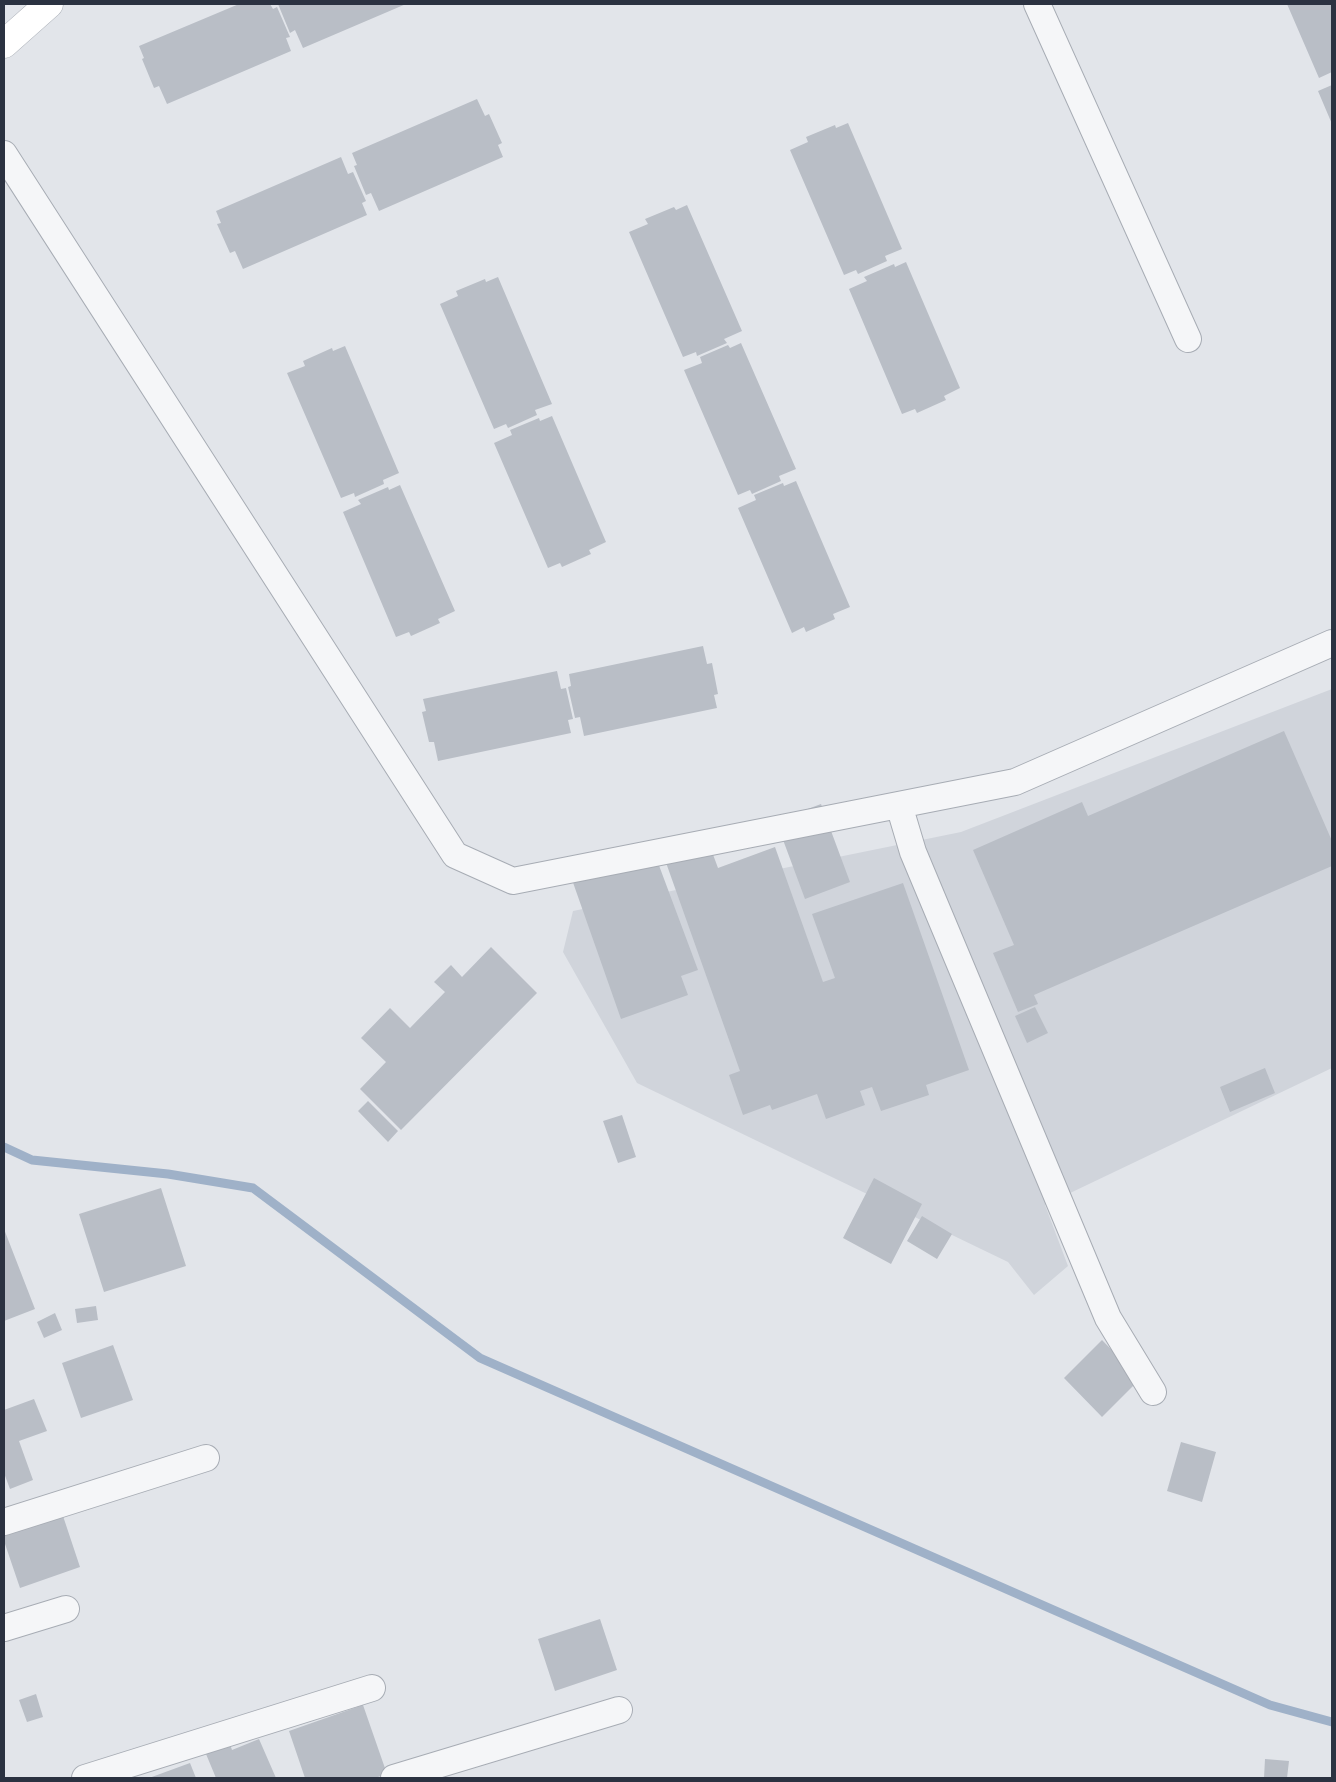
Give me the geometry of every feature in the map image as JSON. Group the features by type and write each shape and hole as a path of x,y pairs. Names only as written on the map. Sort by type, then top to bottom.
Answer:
{"street":[{"path":"4,44 49,4"},
{"path":"1042,5 1188,338"},
{"path":"4,154 455,855 514,881 1015,782 1332,643"},
{"path":"899,805 913,852 1108,1318 1153,1392"},
{"path":"4,1522 206,1458"},
{"path":"4,1628 66,1609"},
{"path":"85,1778 372,1688"},
{"path":"394,1778 618,1710"}],"shaded area":[{"path":"1332,689 1332,1068 1045,1205 1068,1266 1034,1295 1008,1262 637,1083 563,952 573,911 961,832"}],"building":[{"path":"239,4 270,4 273,9 277,7 290,37 286,38 291,51 167,104 159,86 154,88 142,59 144,58 139,46"},
{"path":"278,4 406,4 303,48 295,30 290,33"},
{"path":"1287,4 1332,4 1332,72 1319,78"},
{"path":"1332,85 1332,124 1318,91"},
{"path":"477,99 485,116 489,114 502,143 498,145 503,157 379,211 371,193 366,195 354,166 357,165 352,153"},
{"path":"848,123 902,249 885,256 887,261 858,274 856,270 844,275 790,150 808,142 806,137 835,125 836,128"},
{"path":"341,157 348,174 353,172 366,201 362,203 367,215 243,269 235,251 230,253 217,224 221,223 216,211"},
{"path":"687,205 742,331 724,339 727,343 697,356 696,352 683,357 629,232 648,224 645,219 674,207 676,210"},
{"path":"906,262 960,388 944,396 946,400 917,413 915,409 902,414 849,289 867,281 864,277 894,264 895,267"},
{"path":"498,277 552,404 535,410 537,415 508,428 506,424 494,429 440,304 458,296 456,291 485,279 486,282"},
{"path":"741,343 796,469 779,476 781,481 752,494 750,490 738,495 684,370 702,363 700,357 728,345 730,348"},
{"path":"345,346 399,473 383,480 384,484 355,497 354,493 341,498 287,373 305,366 303,361 332,348 333,351"},
{"path":"552,416 606,542 589,550 591,554 562,567 560,563 548,568 494,443 512,435 510,430 539,418 540,421"},
{"path":"796,481 850,607 833,614 835,619 806,632 804,627 792,633 738,508 756,500 754,495 783,483 784,486"},
{"path":"400,485 455,611 438,619 440,623 411,636 409,632 396,637 343,512 361,504 358,500 388,487 389,490"},
{"path":"703,646 707,664 712,663 718,694 714,695 717,708 584,736 580,717 575,718 568,687 571,686 569,674"},
{"path":"557,671 561,689 566,688 573,719 568,720 571,733 438,761 434,742 429,742 422,712 426,711 423,699"},
{"path":"1284,731 1332,841 1332,866 1034,995 1038,1004 1018,1012 993,953 1014,945 973,850 1082,802 1088,816"},
{"path":"821,804 850,882 805,899 776,821"},
{"path":"708,841 718,868 775,847 823,982 835,978 812,914 903,883 969,1070 926,1085 929,1095 881,1111 872,1087 860,1091 865,1105 826,1119 817,1094 772,1110 770,1105 743,1115 729,1075 740,1071 664,857"},
{"path":"651,844 698,970 681,976 688,995 621,1019 570,874"},
{"path":"491,947 537,993 401,1130 360,1089 386,1062 361,1038 390,1008 410,1028 445,992 434,982 451,965 462,977"},
{"path":"1035,1007 1048,1033 1027,1043 1015,1016"},
{"path":"1265,1068 1275,1093 1230,1112 1220,1087"},
{"path":"368,1101 398,1131 388,1142 358,1111"},
{"path":"622,1115 636,1157 618,1163 603,1121"},
{"path":"874,1178 922,1204 891,1264 843,1238"},
{"path":"161,1188 186,1266 104,1292 79,1214"},
{"path":"922,1216 952,1234 937,1259 907,1241"},
{"path":"4,1229 35,1309 4,1321"},
{"path":"96,1306 98,1320 77,1323 75,1309"},
{"path":"55,1313 62,1330 44,1338 37,1322"},
{"path":"1102,1340 1140,1379 1102,1417 1064,1378"},
{"path":"113,1345 133,1400 81,1418 62,1363"},
{"path":"34,1399 47,1431 19,1441 33,1480 10,1489 4,1473 4,1410"},
{"path":"1181,1442 1216,1452 1202,1502 1167,1491"},
{"path":"60,1507 80,1567 20,1588 4,1541 4,1526"},
{"path":"600,1619 617,1670 555,1691 538,1639"},
{"path":"36,1694 43,1717 27,1722 19,1700"},
{"path":"363,1705 387,1774 375,1778 305,1778 289,1731"},
{"path":"259,1739 276,1778 216,1778 206,1754 230,1744 232,1750"},
{"path":"1265,1759 1289,1761 1287,1778 1264,1778"},
{"path":"190,1763 196,1778 149,1778"}],"waterway":[{"path":"4,1147 32,1160 168,1174 253,1188 480,1358 1270,1705 1332,1722"}]}
